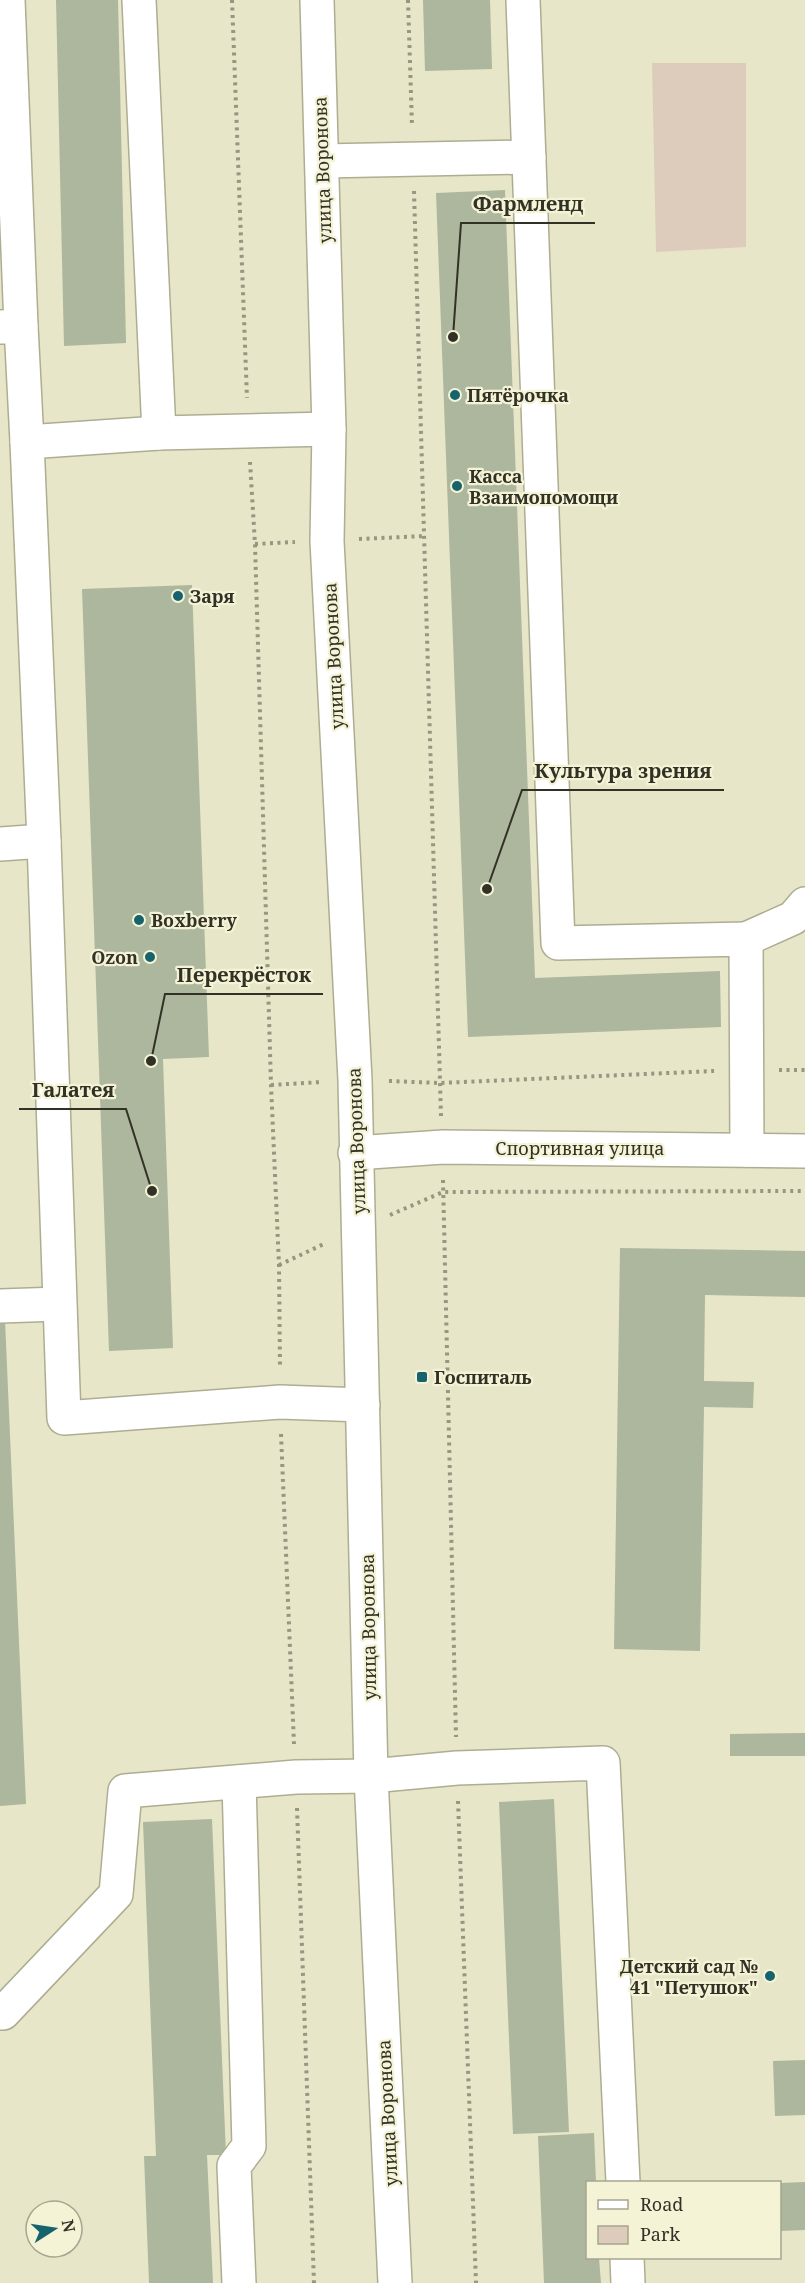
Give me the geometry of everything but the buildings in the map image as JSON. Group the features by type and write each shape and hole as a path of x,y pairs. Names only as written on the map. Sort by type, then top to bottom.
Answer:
{"street":[{"path":"8,0 11,327 27,442 44,841 64,1418 280,1402 363,1405"},
{"path":"139,0 159,433"},
{"name":"улица Воронова","path":"317,0 329,429 327,541 355,1080 371,1776 395,2283"},
{"path":"523,0 558,943 746,939 793,918 805,904"},
{"path":"322,161 529,157"},
{"path":"27,442 159,433 248,433 329,429"},
{"path":"0,844 44,841"},
{"path":"746,939 747,1150"},
{"name":"Спортивная улица","path":"355,1153 443,1148 805,1151"},
{"path":"0,1306 59,1304"},
{"path":"0,2013 3,2013 116,1894 125,1791 296,1777 371,1776 457,1768 603,1763 623,2181"},
{"path":"239,1782 249,2146 234,2166 239,2283"},
{"path":"627,2259 628,2283"}],"path":[{"path":"232,0 248,433 255,544 271,1085 279,1265 280,1402 314,2283"},
{"path":"271,1085 355,1080 440,1083 746,1070 805,1070"},
{"path":"443,1192 805,1191"}],"green space":[{"path":"652,63 746,63 746,247 656,252"}],"place":[{"name":"Фармленд","path":"453,337"},
{"name":"Пятёрочка","path":"455,395"},
{"name":"Касса Взаимопомощи","path":"457,486"},
{"name":"Заря","path":"178,596"},
{"name":"Культура зрения","path":"487,889"},
{"name":"Boxberry","path":"139,920"},
{"name":"Ozon","path":"150,957"},
{"name":"Перекрёсток","path":"151,1061"},
{"name":"Галатея","path":"152,1191"},
{"name":"Госпиталь","path":"422,1377"},
{"name":"Детский сад № 41 \"Петушок\"","path":"770,1976"}]}
